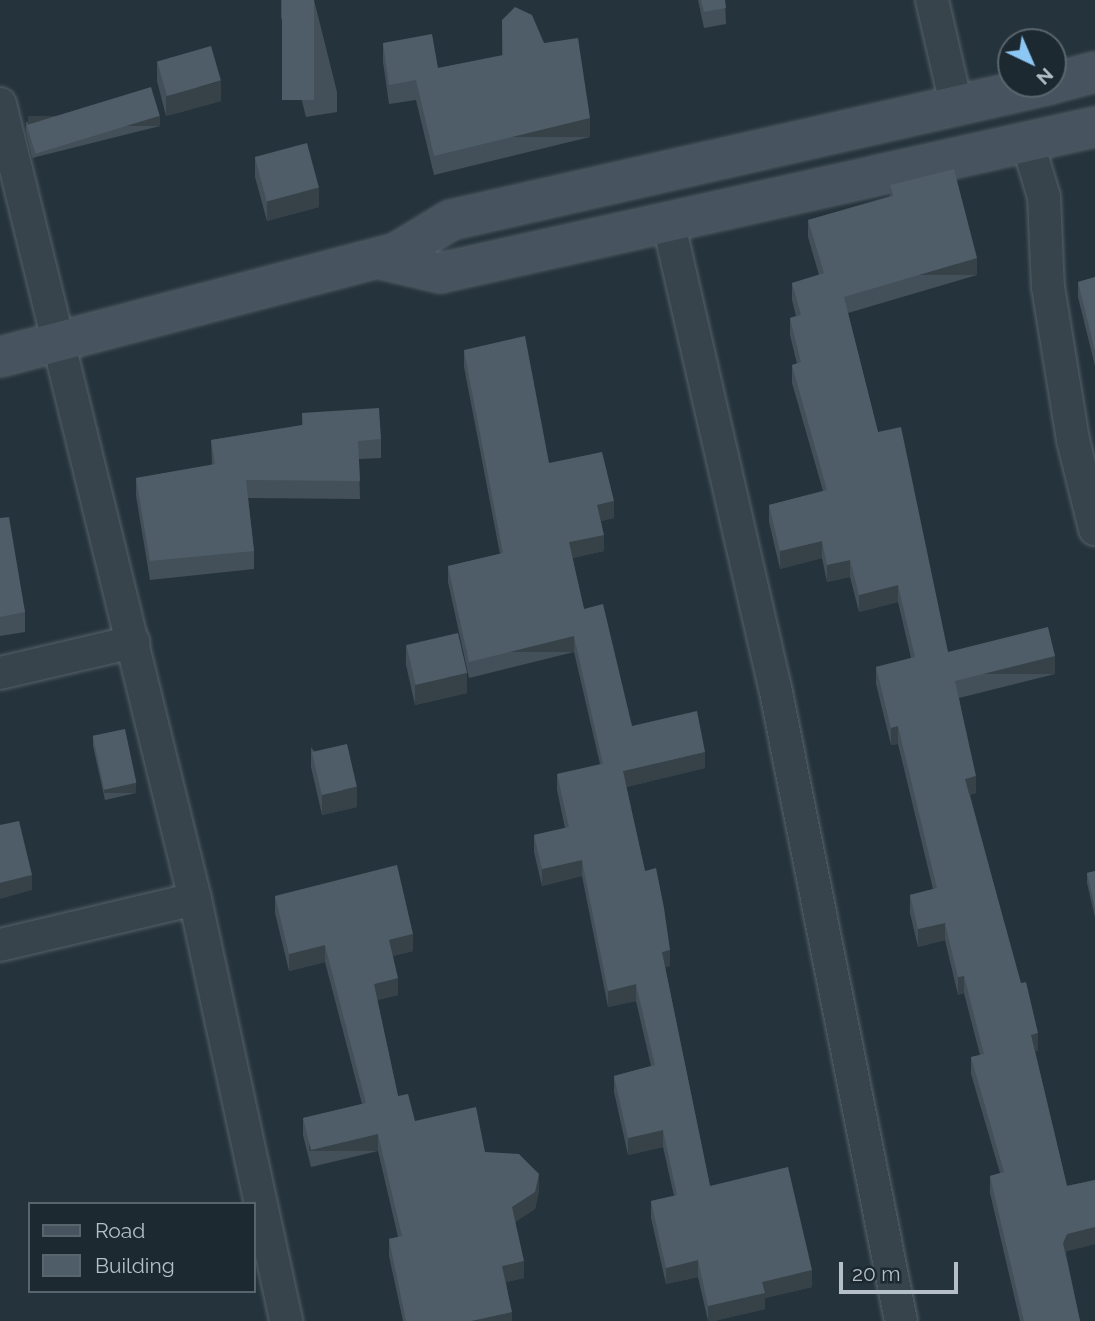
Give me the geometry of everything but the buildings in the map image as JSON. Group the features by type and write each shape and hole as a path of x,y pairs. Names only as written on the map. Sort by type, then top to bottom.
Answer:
{"street":[{"path":"932,0 957,108"},
{"path":"1067,80 1095,72"},
{"path":"997,98 451,220 385,260 440,273 669,225 1095,127"},
{"path":"0,104 195,899 286,1321"},
{"path":"1028,144 1044,197 1048,288 1084,437 1095,529"},
{"path":"669,225 775,687 901,1321"},
{"path":"0,357 61,344 397,253"},
{"path":"0,673 133,642"},
{"path":"0,945 195,899"}]}
